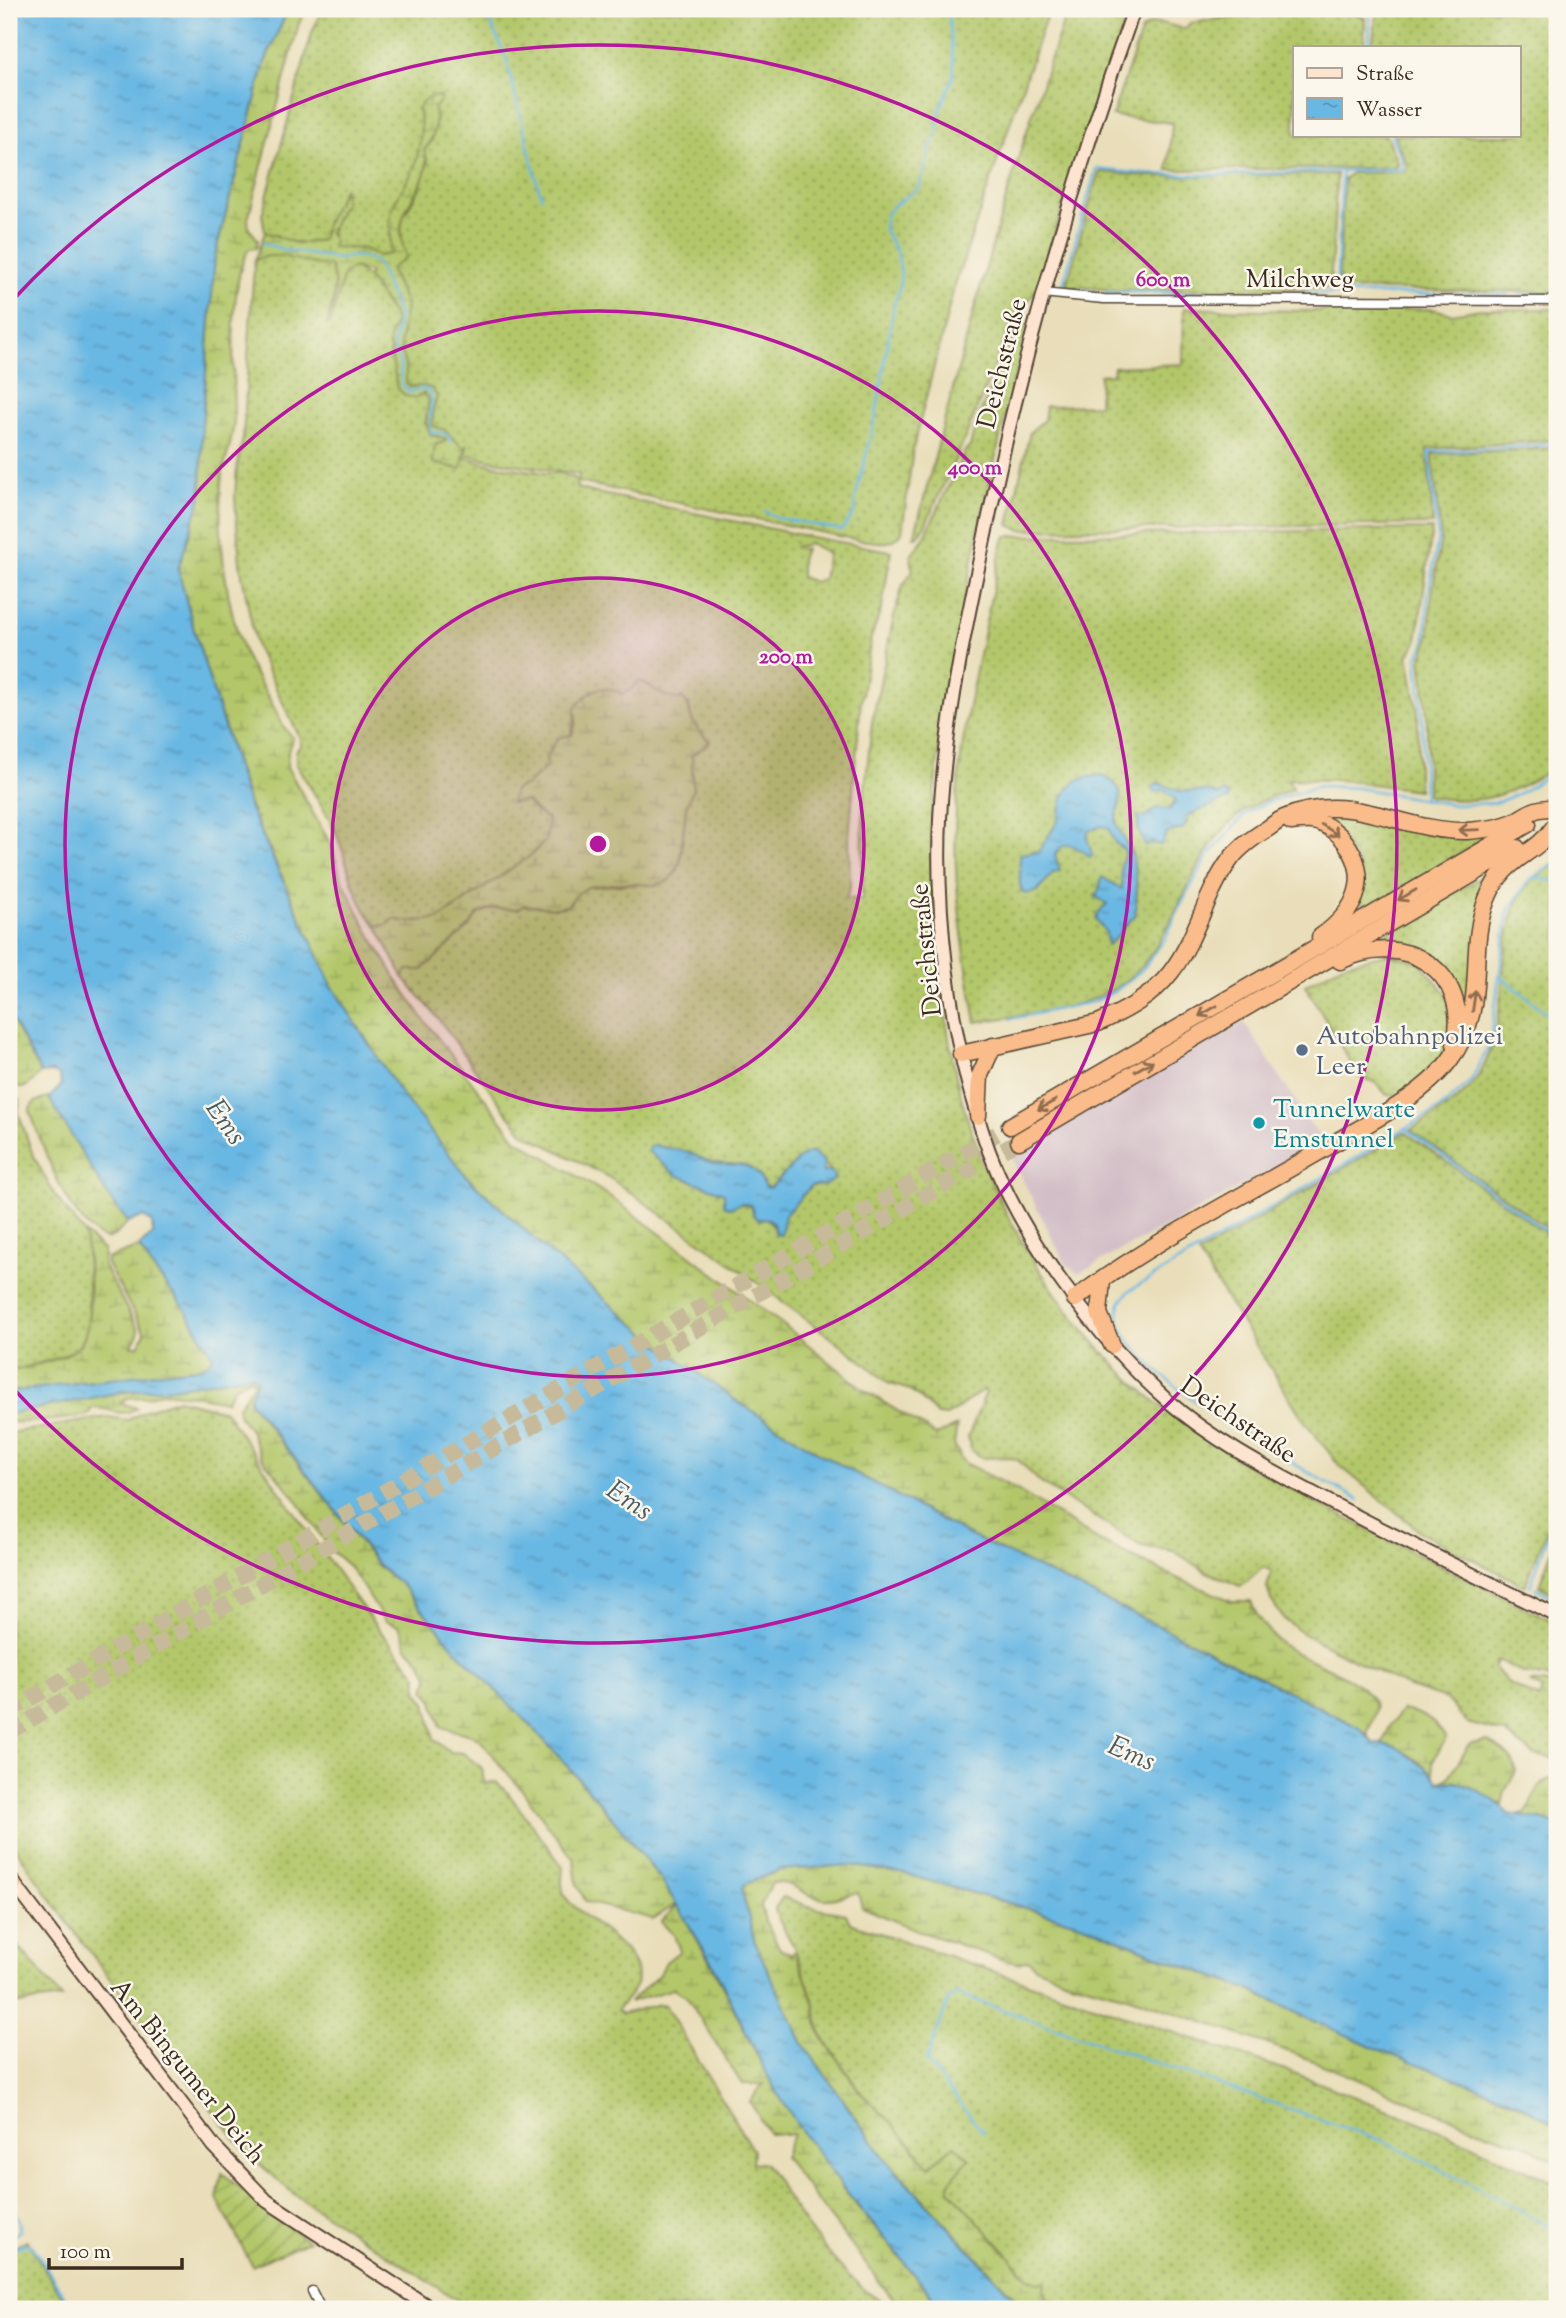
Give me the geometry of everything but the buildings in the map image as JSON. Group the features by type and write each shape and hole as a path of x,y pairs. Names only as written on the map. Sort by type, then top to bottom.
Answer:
{"highway":[{"path":"961,1054 1098,1023 1144,998 1168,976 1183,954 1217,882 1231,859 1283,818 1315,808 1340,807 1360,809 1418,825 1466,831 1508,824 1536,810 1557,807"},
{"path":"1010,1126 1557,807"},
{"path":"1265,830 1298,821 1312,821 1328,827 1345,841 1351,851 1359,880 1353,900 1333,927 1277,963 1267,977"},
{"path":"1019,1141 1556,826"},
{"path":"1075,1299 1168,1237 1368,1124 1428,1083 1448,1063 1466,1036 1475,1005 1479,936 1487,899 1502,872 1512,861 1545,840 1556,826"},
{"path":"1317,965 1337,962 1365,951 1391,950 1423,959 1434,967 1447,981 1455,997 1458,1015 1457,1036 1448,1063"},
{"path":"978,1116 980,1075 993,1046"},
{"path":"1102,1280 1099,1313 1112,1346"}],"main road":[{"name":"Deichstraße","path":"1134,9 1095,120 1042,293 1003,452 952,707 943,778 939,848 940,900 947,968 961,1054 990,1153 1033,1238 1075,1299 1112,1346 1170,1403 1249,1458 1367,1522 1557,1616"},
{"name":"Am Bingumer Deich","path":"10,1881 214,2146 245,2180 267,2201 290,2217 432,2309"}],"street":[{"name":"Milchweg","path":"1042,293 1104,299 1557,301"},
{"path":"312,2291 321,2309"}],"shaded area":[{"path":"1244,1022 1323,1143 1078,1273 1065,1263 1010,1155"}],"green space":[{"path":"288,9 307,9 299,23 248,219 249,228 258,240 256,248 249,249 242,264 235,306 233,427 221,486 222,550 228,594 245,655 282,724 293,737 288,751 287,767 332,847 340,876 396,979 516,1139 608,1195 790,1330 864,1390 936,1435 957,1426 954,1444 963,1462 1017,1490 1099,1541 1232,1601 1251,1601 1261,1621 1281,1644 1352,1681 1371,1698 1375,1711 1367,1733 1372,1743 1360,1728 1171,1632 969,1535 822,1455 738,1402 654,1341 551,1254 468,1178 401,1094 332,986 250,807 194,630 178,569 201,497 202,426 215,255 265,62"},
{"path":"323,9 1049,9 954,288 913,449 902,532 898,537 888,542 858,540 578,482 579,474 465,454 467,446 463,448 433,427 433,410 437,397 424,386 410,387 405,383 406,370 400,344 406,305 390,269 401,238 402,219 420,188 428,162 424,150 432,141 436,119 418,109 421,124 419,148 413,170 392,209 390,254 379,256 364,249 332,247 332,230 342,205 343,189 322,240 298,244 265,232 262,215 312,32"},
{"path":"1068,9 1129,9 1079,154 1038,289 1013,320 965,438 922,532 914,537 1004,205"},
{"path":"1297,9 1349,13 1365,18 1364,46 1293,46 1293,136 1386,136 1398,165 1376,168 1168,170 1172,123 1112,116 1142,30 1157,23 1185,29 1190,23"},
{"path":"1377,9 1557,9 1557,292 1338,289 1344,179 1351,173 1405,172 1407,166 1394,136 1520,136 1520,46 1372,46"},
{"path":"440,96 434,109 435,126 424,150 424,177 406,209 402,223 406,257 390,269 406,305 400,344 406,383 433,389 437,397 433,410 433,426 445,430 463,448 467,445 461,469 433,463 435,445 446,441 431,435 426,423 429,400 424,393 415,398 406,396 397,388 389,340 395,322 368,278 370,273 354,267 344,274 330,324 327,324 335,288 330,266 274,256 255,260 265,232 298,244 322,240 325,227 344,187 345,201 329,233 334,241 332,247 364,249 379,256 390,254 392,209 413,170 419,148 421,124 418,109 427,99"},
{"path":"1101,172 1148,176 1337,174 1330,288 1114,290 1066,286 1098,174"},
{"path":"278,254 330,266 335,289 327,324 344,274 354,267 368,278 395,322 389,340 397,388 424,393 429,400 426,423 431,435 447,441 435,445 434,463 461,469 464,457 493,465 561,473 575,478 577,488 592,492 891,551 882,607 871,638 861,701 849,837 850,888 846,898 862,900 863,808 872,722 895,611 903,585 913,570 911,555 925,536 966,449 970,447 975,426 1017,325 1019,322 1028,327 990,480 965,596 942,730 934,803 932,872 943,994 953,1063 971,1130 1003,1207 1047,1281 1100,1349 1161,1406 1244,1462 1302,1495 1557,1623 1557,1680 1522,1673 1498,1660 1494,1667 1509,1684 1539,1699 1542,1690 1529,1682 1557,1685 1557,1759 1535,1755 1505,1733 1467,1723 1446,1699 1406,1686 1307,1636 1284,1619 1271,1600 1267,1587 1272,1571 1263,1567 1240,1586 1207,1572 1174,1551 1141,1546 1041,1483 1018,1460 1008,1457 983,1458 971,1450 968,1437 986,1392 983,1390 947,1416 937,1415 910,1390 888,1383 736,1267 607,1176 525,1134 438,1018 403,977 407,970 470,926 477,914 493,908 518,909 524,905 556,908 567,906 578,893 588,887 668,881 678,870 680,861 686,807 693,789 692,754 710,742 693,721 689,705 682,699 665,696 639,681 629,691 621,694 611,689 575,708 575,720 567,742 527,785 526,801 536,812 548,819 546,840 530,856 439,919 406,922 394,919 387,925 376,925 362,905 333,826 296,763 296,751 301,745 299,736 256,647 240,564 235,498 237,466 243,438 255,260","holes":["811,544 828,553 823,579 814,582 801,577 801,559 805,549 794,547","672,1149 717,1163 749,1168 761,1178 765,1187 770,1188 802,1156 811,1152 831,1171 825,1185 811,1186 785,1215 776,1234 770,1221 754,1208 741,1204 724,1205 724,1193"]},
{"path":"1184,308 1299,311 1433,309 1452,314 1480,309 1557,309 1557,440 1427,449 1433,524 1020,530 1009,525 1030,432 1044,420 1046,406 1099,405 1100,375 1113,374 1114,367 1183,364"},
{"path":"1557,448 1557,766 1525,784 1495,796 1464,800 1427,796 1427,716 1421,658 1428,642 1432,593 1441,539 1432,454"},
{"path":"1432,529 1417,641 1408,656 1418,713 1418,790 1340,780 1288,779 1293,789 1250,807 1223,830 1192,877 1167,929 1135,973 1112,990 1080,1003 1046,1012 976,1022 957,891 956,811 974,677 1002,544 1006,536"},
{"path":"639,681 665,696 682,699 689,706 695,726 710,742 692,755 693,789 686,807 680,861 675,873 668,881 655,885 622,883 588,887 578,893 567,906 556,908 524,905 518,909 493,908 477,914 470,926 422,970 407,970 403,977 376,925 387,925 394,919 406,922 439,919 530,856 546,840 548,819 536,812 526,801 511,803 514,790 527,785 547,766 546,756 559,737 572,735 576,722 575,708 590,692 601,688 622,694"},
{"path":"1320,811 1497,831 1366,910 1358,896 1359,863"},
{"path":"1557,863 1557,1235 1410,1130 1457,1099 1471,1086 1482,1070 1495,1035 1507,941 1516,905 1528,884"},
{"path":"1502,865 1490,884 1464,1031 1445,971 1365,945"},
{"path":"1386,954 1419,962 1449,996 1452,1037 1444,1053 1426,1074 1398,1096 1387,1095 1375,1082 1359,1077 1305,985 1343,964"},
{"path":"9,1014 41,1073 21,1088 9,1080"},
{"path":"9,1096 20,1100 18,1112 33,1155 54,1194 84,1233 87,1247 89,1321 83,1341 75,1350 9,1372"},
{"path":"49,1098 108,1196 128,1222 116,1235 106,1239 93,1231 81,1219 59,1183 30,1111 34,1103"},
{"path":"1405,1132 1557,1241 1557,1505 1525,1586 1423,1534 1339,1465 1305,1422 1198,1254"},
{"path":"84,1233 104,1251 103,1265 138,1329 131,1346 138,1346 145,1333 107,1264 107,1259 139,1247 183,1306 214,1358 203,1367 9,1392 9,1372 61,1357 76,1349 83,1340 87,1328 90,1294"},
{"path":"253,1375 258,1379 249,1401 380,1568 401,1584 456,1650 534,1729 597,1800 661,1880 676,1904 653,1919 586,1902 577,1885 574,1860 521,1789 480,1740 441,1727 433,1701 425,1690 429,1678 421,1661 407,1647 399,1626 385,1621 349,1566 331,1550 293,1495 261,1457 251,1432 238,1414 238,1407 254,1382 250,1378 235,1386 226,1401 161,1392 148,1397 128,1398 120,1403 137,1408 124,1413 92,1408 88,1415 78,1417 39,1422 9,1422 9,1414 127,1391 172,1388"},
{"path":"178,1399 225,1411 375,1625 417,1675 417,1691 426,1703 434,1739 450,1752 463,1753 482,1768 484,1783 496,1782 508,1793 563,1867 562,1888 567,1899 623,1947 636,1971 636,1984 617,2010 622,2014 659,2004 665,2005 753,2151 752,2163 766,2164 798,2213 834,2260 861,2287 892,2309 471,2309 295,2195 249,2155 126,2000 56,1907 9,1838 9,1433 108,1417 128,1420"},
{"path":"1557,1536 1557,1595 1539,1586"},
{"path":"1402,1710 1428,1719 1446,1738 1432,1762 1434,1777 1410,1756 1382,1744 1391,1724"},
{"path":"1487,1741 1506,1753 1516,1771 1505,1791 1502,1805 1456,1782 1440,1781 1448,1778 1470,1744"},
{"path":"1549,1779 1557,1780 1557,1826 1545,1820 1518,1816 1526,1813 1538,1787"},
{"path":"850,1865 906,1874 1087,1926 1159,1957 1249,1990 1309,2019 1512,2101 1557,2126 1557,2163 1524,2144 1492,2135 1299,2055 1130,1997 1064,1979 1035,1967 1029,1960 1017,1963 1007,1961 919,1931 862,1907 858,1893 825,1899 787,1884 772,1883 761,1905 765,1921 780,1949 792,1955 795,1950 814,2003 819,2032 859,2091 893,2124 929,2167 954,2145 969,2159 949,2182 949,2189 1028,2278 1038,2283 1045,2282 1043,2292 1055,2309 1025,2309 885,2158 803,2044 754,1942 743,1885 779,1870"},
{"path":"783,1897 817,1909 846,1914 850,1923 1294,2073 1439,2130 1557,2184 1557,2309 1056,2309 1044,2292 1045,2281 1038,2283 1028,2278 949,2189 949,2182 969,2158 954,2145 929,2167 893,2124 859,2090 820,2032 814,2002 795,1949 776,1914 775,1908"},
{"path":"677,1905 710,1962 773,2086 799,2127 847,2194 942,2309 902,2309 885,2289 784,2157 793,2134 769,2134 750,2102 763,2084 742,2084 686,1996 673,1989 629,2002 660,1974 666,1962 680,1951 674,1935 661,1922"},
{"path":"10,1936 62,1998 9,2005"},
{"path":"222,2173 308,2241 252,2266 217,2199"},
{"path":"27,2241 70,2309 9,2309 9,2249"}],"water":[{"name":"Ems","path":"9,9 288,9 265,62 215,255 202,426 201,497 178,569 194,630 249,807 332,986 401,1094 468,1178 551,1254 654,1341 738,1402 822,1455 969,1535 1171,1632 1360,1728 1373,1743 1397,1747 1439,1781 1456,1782 1477,1790 1508,1814 1545,1820 1557,1826 1557,2125 1510,2099 1376,2048 1250,1990 1087,1926 1016,1905 905,1874 850,1865 780,1870 743,1885 755,1943 803,2044 885,2159 1024,2309 943,2309 848,2194 799,2127 773,2086 711,1961 661,1879 597,1799 534,1729 456,1650 401,1584 381,1568 249,1400 257,1379 252,1375 172,1388 127,1391 9,1414 9,1392 202,1367 214,1358 183,1306 139,1247 153,1234 152,1222 143,1217 128,1222 108,1196 49,1098 61,1086 60,1076 53,1072 41,1073 9,1014"},
{"path":"1102,775 1120,791 1116,823 1133,856 1137,889 1135,916 1107,945 1106,933 1096,919 1107,904 1095,896 1102,877 1122,889 1121,864 1125,854 1109,828 1102,826 1088,831 1087,838 1092,854 1090,857 1071,846 1063,846 1055,855 1060,871 1053,873 1037,891 1026,894 1022,892 1020,884 1020,854 1039,851 1058,821 1063,797 1071,786 1080,778"},
{"path":"1158,783 1180,791 1212,792 1218,796 1223,792 1228,795 1228,799 1186,817 1187,822 1183,829 1167,833 1161,845 1152,843 1145,846 1138,829 1138,817 1145,817 1157,808 1170,809 1176,800 1165,790 1153,792 1153,787"},
{"path":"650,1146 687,1152 717,1163 748,1167 755,1171 765,1187 770,1188 802,1156 811,1152 824,1162 823,1172 831,1171 835,1179 825,1185 811,1186 785,1215 781,1235 776,1234 772,1221 766,1218 759,1220 754,1216 751,1205 741,1203 731,1208 724,1205 724,1193 676,1175 648,1151"}],"waterway":[{"path":"485,9 506,58 541,197"},
{"path":"765,511 777,518 842,530 855,512 856,495 876,415 901,274 897,252 884,230 886,214 919,188 930,148 937,135 938,115 954,69 948,9"},
{"path":"1369,46 1370,15"},
{"path":"1095,292 1062,288 1096,169 1149,174 1214,175 1403,169 1391,136"},
{"path":"1336,292 1342,173"},
{"path":"263,243 285,250 339,259 354,256 371,259 378,265 399,315 394,344 400,363 401,384 409,392 423,389 430,392 432,433 440,432 450,437 451,442"},
{"path":"1106,292 1508,295"},
{"path":"1519,295 1557,295"},
{"path":"1424,799 1422,714 1417,658 1425,642 1428,595 1438,538 1429,452 1557,444"},
{"path":"1011,1019 1093,1002 1116,991 1143,969 1165,939 1208,856 1245,814 1267,802 1319,786 1358,788 1455,805 1495,803 1520,793 1557,770"},
{"path":"1359,1500 1262,1445 1183,1392 1150,1364 1127,1338 1118,1314 1119,1307 1129,1291 1442,1107 1471,1081 1490,1044 1508,911 1529,880 1557,862"},
{"path":"1533,877 1557,882"},
{"path":"1500,976 1557,1021"},
{"path":"1405,1128 1557,1239"},
{"path":"1530,1586 1557,1511"},
{"path":"1535,1588 1557,1599"},
{"path":"983,2132 926,2061 949,1999 957,1994 1383,2141 1519,2209 1557,2232"},
{"path":"9,2202 19,2220 20,2231 9,2238"},
{"path":"9,2251 25,2244 33,2246 72,2309"}],"tunnel":[{"path":"9,1711 1010,1126"},
{"path":"9,1732 1019,1141"}],"place":[{"name":"Autobahnpolizei Leer","path":"1302,1050"},
{"name":"Tunnelwarte Emstunnel","path":"1259,1123"}]}
